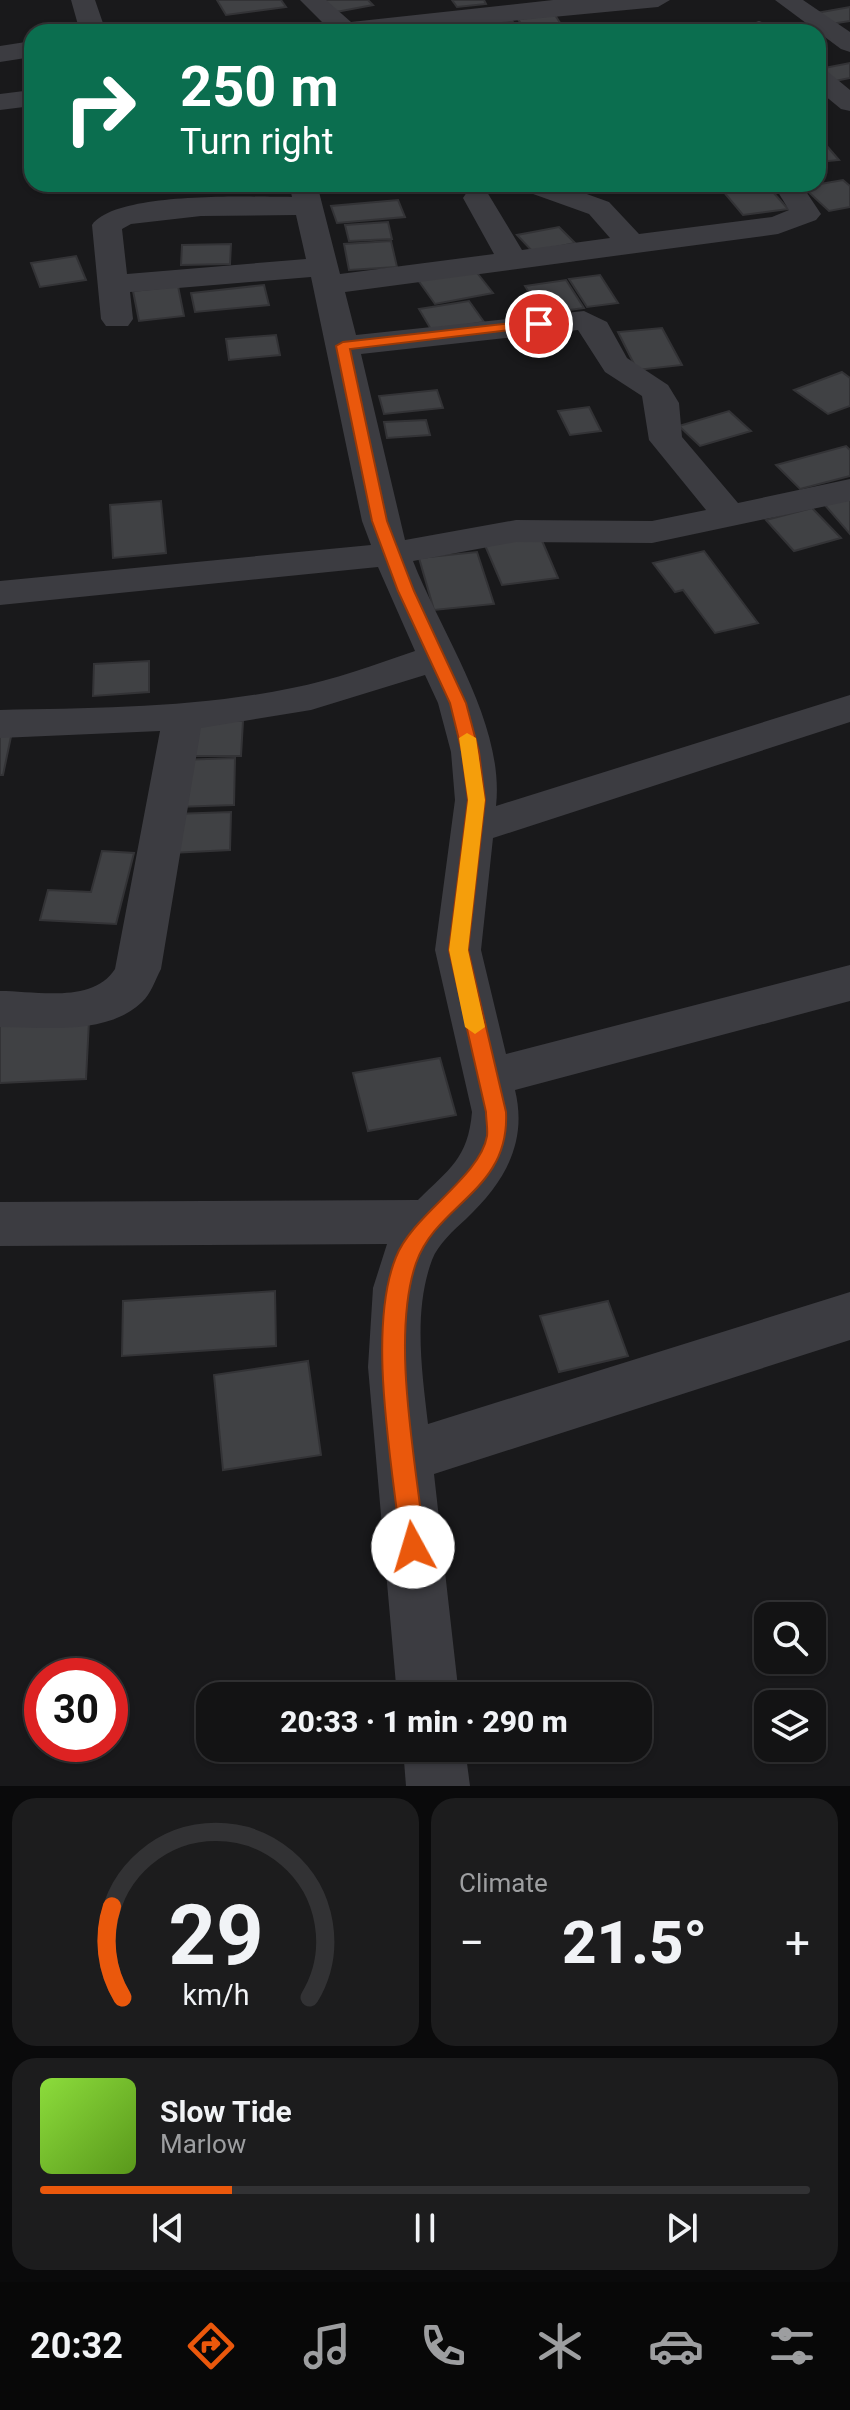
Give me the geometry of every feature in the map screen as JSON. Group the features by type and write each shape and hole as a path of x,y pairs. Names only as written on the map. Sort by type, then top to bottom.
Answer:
{"street":[{"path":"83,0 90,24"},
{"path":"312,0 338,24"},
{"path":"396,24 532,5 658,0"},
{"path":"787,0 821,24"},
{"path":"826,27 850,44"},
{"path":"0,54 24,50"},
{"path":"826,84 850,103"},
{"path":"0,102 24,99"},
{"path":"826,112 850,109"},
{"path":"554,192 599,208 631,243"},
{"path":"114,284 324,276 512,259 631,243 793,221 806,214 792,192"},
{"path":"117,319 107,225 114,217 146,210 305,195 343,346 380,521 458,703 471,752 476,800 458,950 488,1078 497,1137 487,1160 467,1187 431,1222 406,1259 395,1311 395,1373 427,1682"},
{"path":"477,198 512,259"},
{"path":"343,346 584,320 600,333 611,361 621,370 654,387 661,398 661,431 666,440 729,515"},
{"path":"0,593 392,554 516,531 652,532 850,490"},
{"path":"0,724 183,716 270,706 356,685 437,657"},
{"path":"474,829 850,708"},
{"path":"0,1009 83,1007 109,1001 126,989 138,969 183,716"},
{"path":"488,1078 850,983"},
{"path":"0,1224 431,1222"},
{"path":"404,1458 850,1316"},
{"path":"435,1762 438,1786"}],"building":[{"path":"217,0 281,0 286,7 226,15"},
{"path":"317,0 368,0 373,5 331,13"},
{"path":"452,0 484,0 486,4 457,7"},
{"path":"850,7 850,21 831,24 816,13"},
{"path":"555,15 561,24 521,24 518,19"},
{"path":"457,20 460,24 431,24"},
{"path":"850,63 850,78 835,81 826,74 826,68"},
{"path":"826,145 839,160 826,161"},
{"path":"843,180 850,186 850,207 829,211 808,192 826,192 826,183"},
{"path":"724,192 773,192 788,209 743,215"},
{"path":"398,200 405,217 337,223 331,206"},
{"path":"388,222 392,239 349,241 345,225"},
{"path":"559,227 575,243 533,252 517,235"},
{"path":"391,241 397,267 349,270 344,244"},
{"path":"231,244 230,264 181,265 182,245"},
{"path":"76,256 86,280 40,287 31,263"},
{"path":"474,269 493,293 435,304 418,280"},
{"path":"600,275 618,303 587,307 569,279"},
{"path":"566,280 584,308 542,314 525,286"},
{"path":"264,285 269,305 195,312 191,293"},
{"path":"178,286 184,316 139,321 133,291"},
{"path":"469,301 484,322 432,331 419,309"},
{"path":"662,328 682,365 637,370 618,332"},
{"path":"276,335 280,355 229,360 226,339"},
{"path":"842,372 850,378 850,406 828,414 794,390"},
{"path":"437,390 443,408 384,414 379,396"},
{"path":"589,407 601,431 570,435 558,411"},
{"path":"729,411 751,431 700,446 679,426"},
{"path":"426,420 430,435 387,438 384,422"},
{"path":"846,446 850,450 850,476 800,489 776,465"},
{"path":"850,498 850,534 824,504"},
{"path":"161,501 166,553 113,558 110,505"},
{"path":"812,508 841,538 794,551 766,520"},
{"path":"540,536 558,578 502,585 484,543"},
{"path":"704,551 758,623 715,633 683,590 675,592 653,563"},
{"path":"477,552 494,604 434,610 419,558"},
{"path":"149,661 149,692 93,696 94,664"},
{"path":"192,721 243,721 241,756 188,756"},
{"path":"0,727 13,727 3,775 0,775"},
{"path":"235,758 234,805 176,807 179,760"},
{"path":"231,812 230,850 171,853 173,814"},
{"path":"102,851 134,853 116,924 40,920 48,890 91,892"},
{"path":"89,1021 86,1079 0,1083 0,1026"},
{"path":"440,1058 456,1115 368,1131 353,1073"},
{"path":"275,1291 276,1346 122,1356 123,1301"},
{"path":"608,1301 628,1356 559,1372 540,1316"},
{"path":"308,1361 321,1455 223,1470 214,1375"}],"slow traffic":[{"path":"467,738 476,800 458,950 475,1027"}],"route":[{"path":"413,1547 395,1373 395,1311 406,1259 431,1222 467,1187 487,1160 497,1137 496,1112 458,950 476,800 471,752 458,703 406,591 380,521 343,346 539,324"}]}
